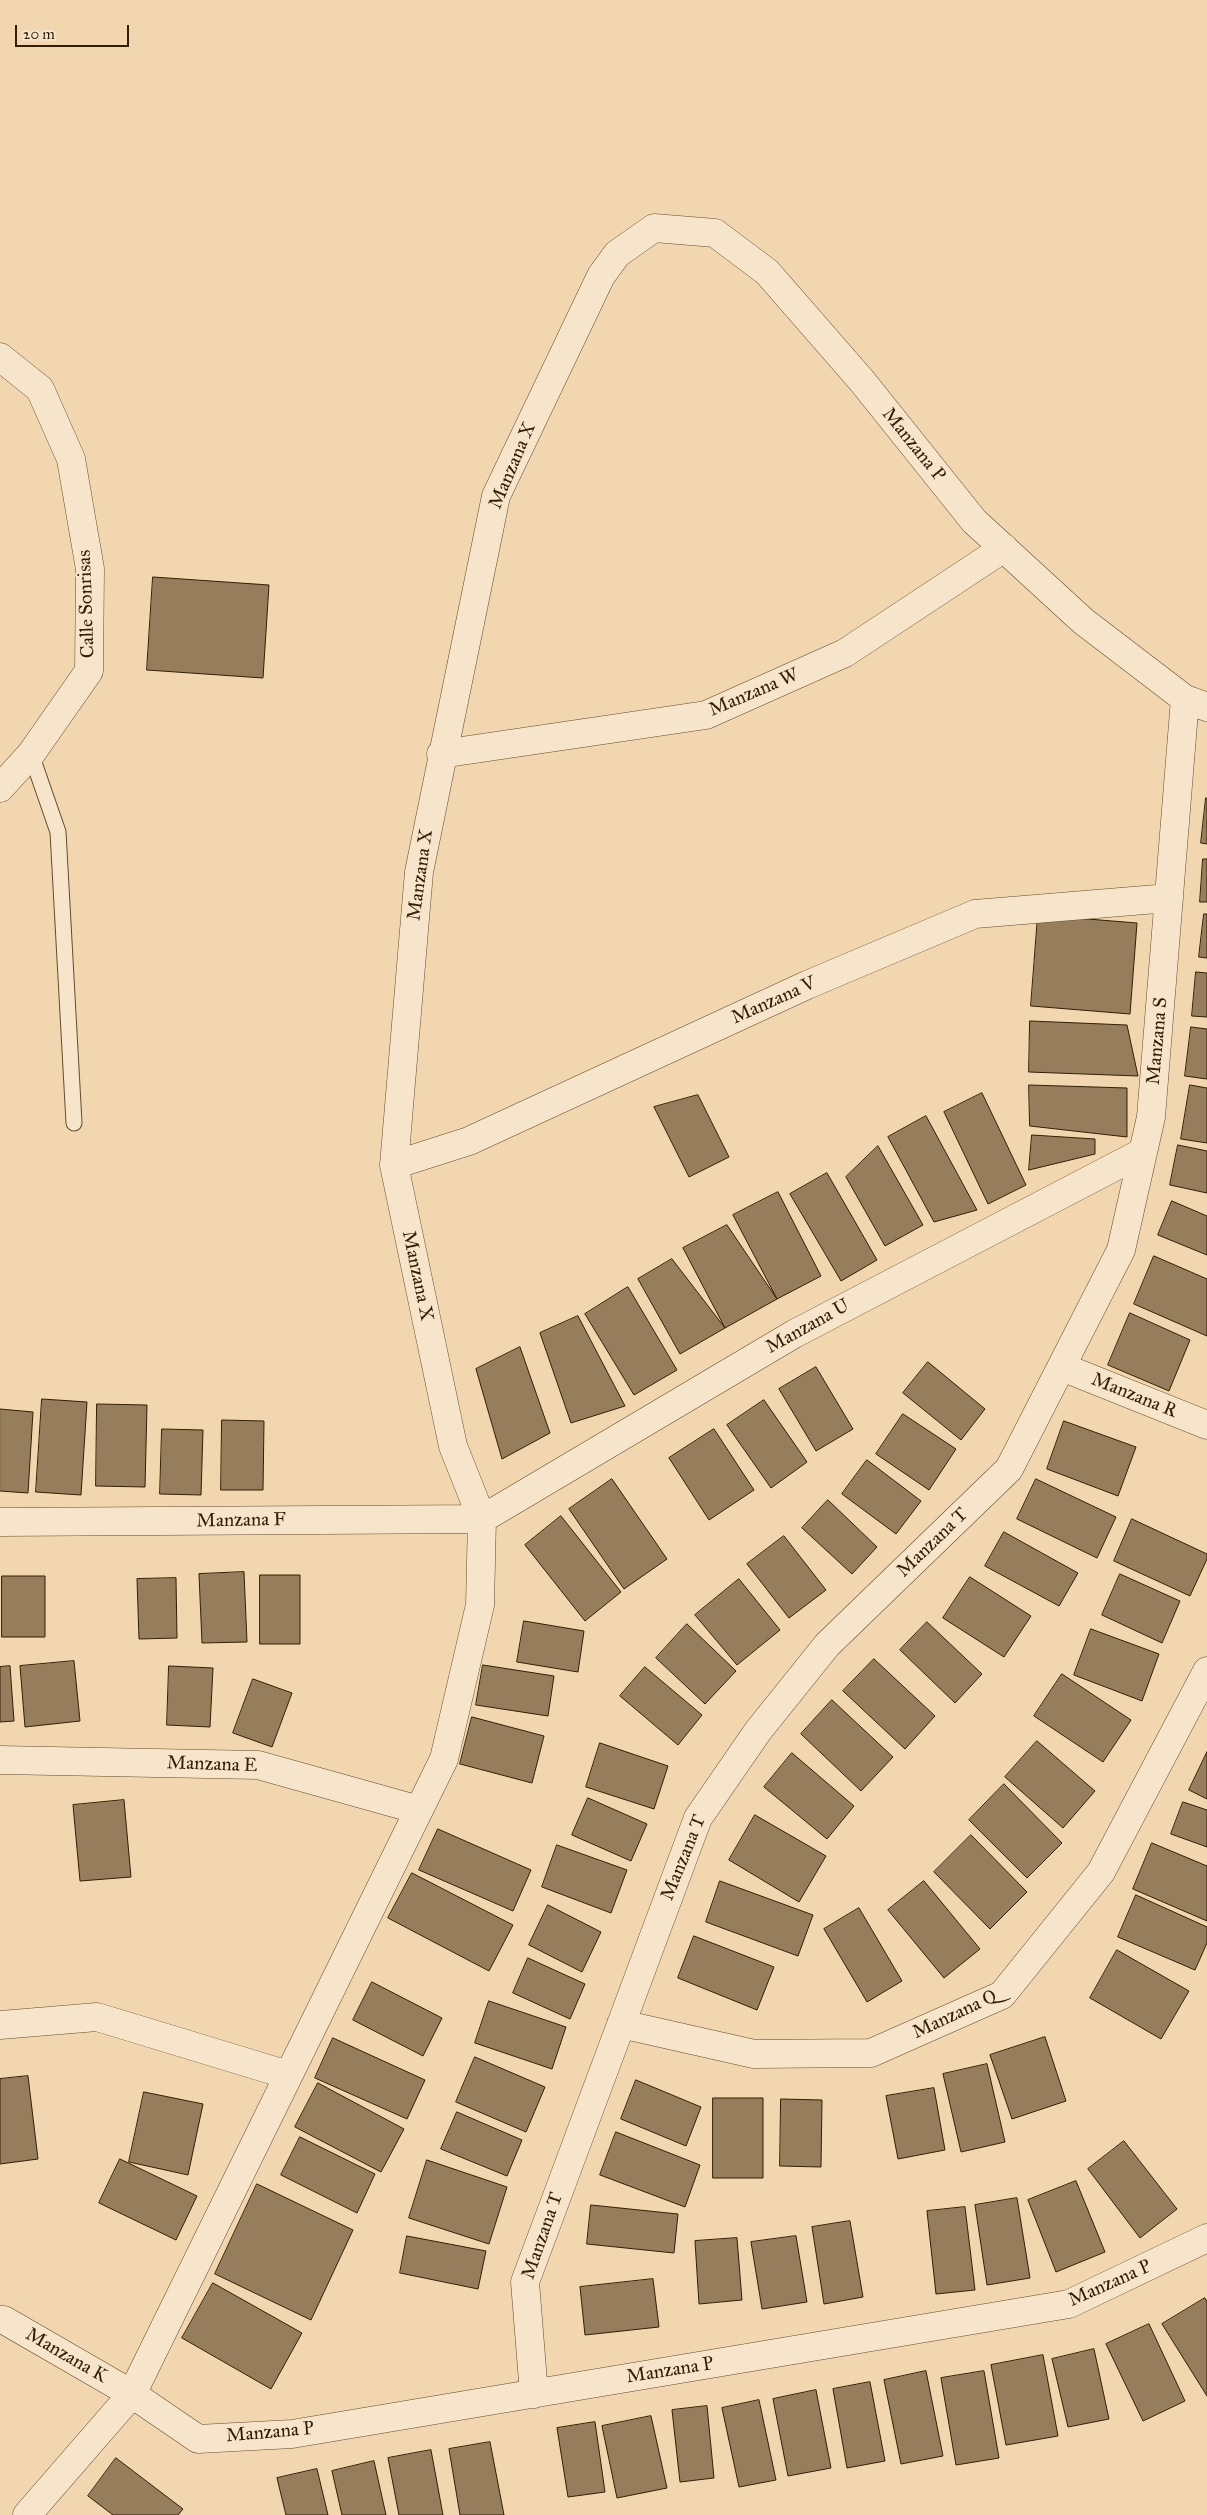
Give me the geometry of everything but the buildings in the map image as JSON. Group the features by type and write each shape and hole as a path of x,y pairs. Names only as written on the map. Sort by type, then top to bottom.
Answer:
{"street":[{"name":"Manzana P","path":"618,254 654,228 715,233 759,266 862,382 974,521 1083,622 1196,703"},
{"name":"Manzana X","path":"482,1519 453,1446 394,1165 419,872 441,754 496,496 601,276 618,254"},
{"name":"Calle Sonrisas","path":"0,357 40,389 71,459 90,569 89,671 31,754 0,788"},
{"name":"Manzana W","path":"441,754 706,715 845,653 1004,548"},
{"name":"Manzana S","path":"1062,1367 1122,1250 1152,1117 1170,898 1196,703"},
{"name":"Manzana V","path":"394,1165 469,1141 807,985 975,914 1170,898"},
{"name":"Manzana U","path":"482,1519 794,1334 1143,1152"},
{"name":"Manzana R","path":"1062,1367 1207,1425"},
{"name":"Manzana T","path":"534,2394 525,2282 698,1818 758,1731 827,1646 1009,1469 1062,1367"},
{"name":"Manzana F","path":"0,1522 482,1519"},
{"path":"26,2515 132,2394 444,1759 480,1605 482,1519"},
{"name":"Manzana Q","path":"621,2024 754,2054 871,2053 1002,1995 1101,1872 1207,1671"},
{"name":"Manzana E","path":"0,1760 258,1765 419,1810"},
{"path":"0,2025 97,2017 288,2075"},
{"name":"Manzana P","path":"132,2394 198,2439 292,2434 1069,2304 1207,2238"},
{"name":"Manzana K","path":"0,2320 4,2320 132,2394"}],"lane":[{"path":"31,754 58,832 74,1123"}]}
